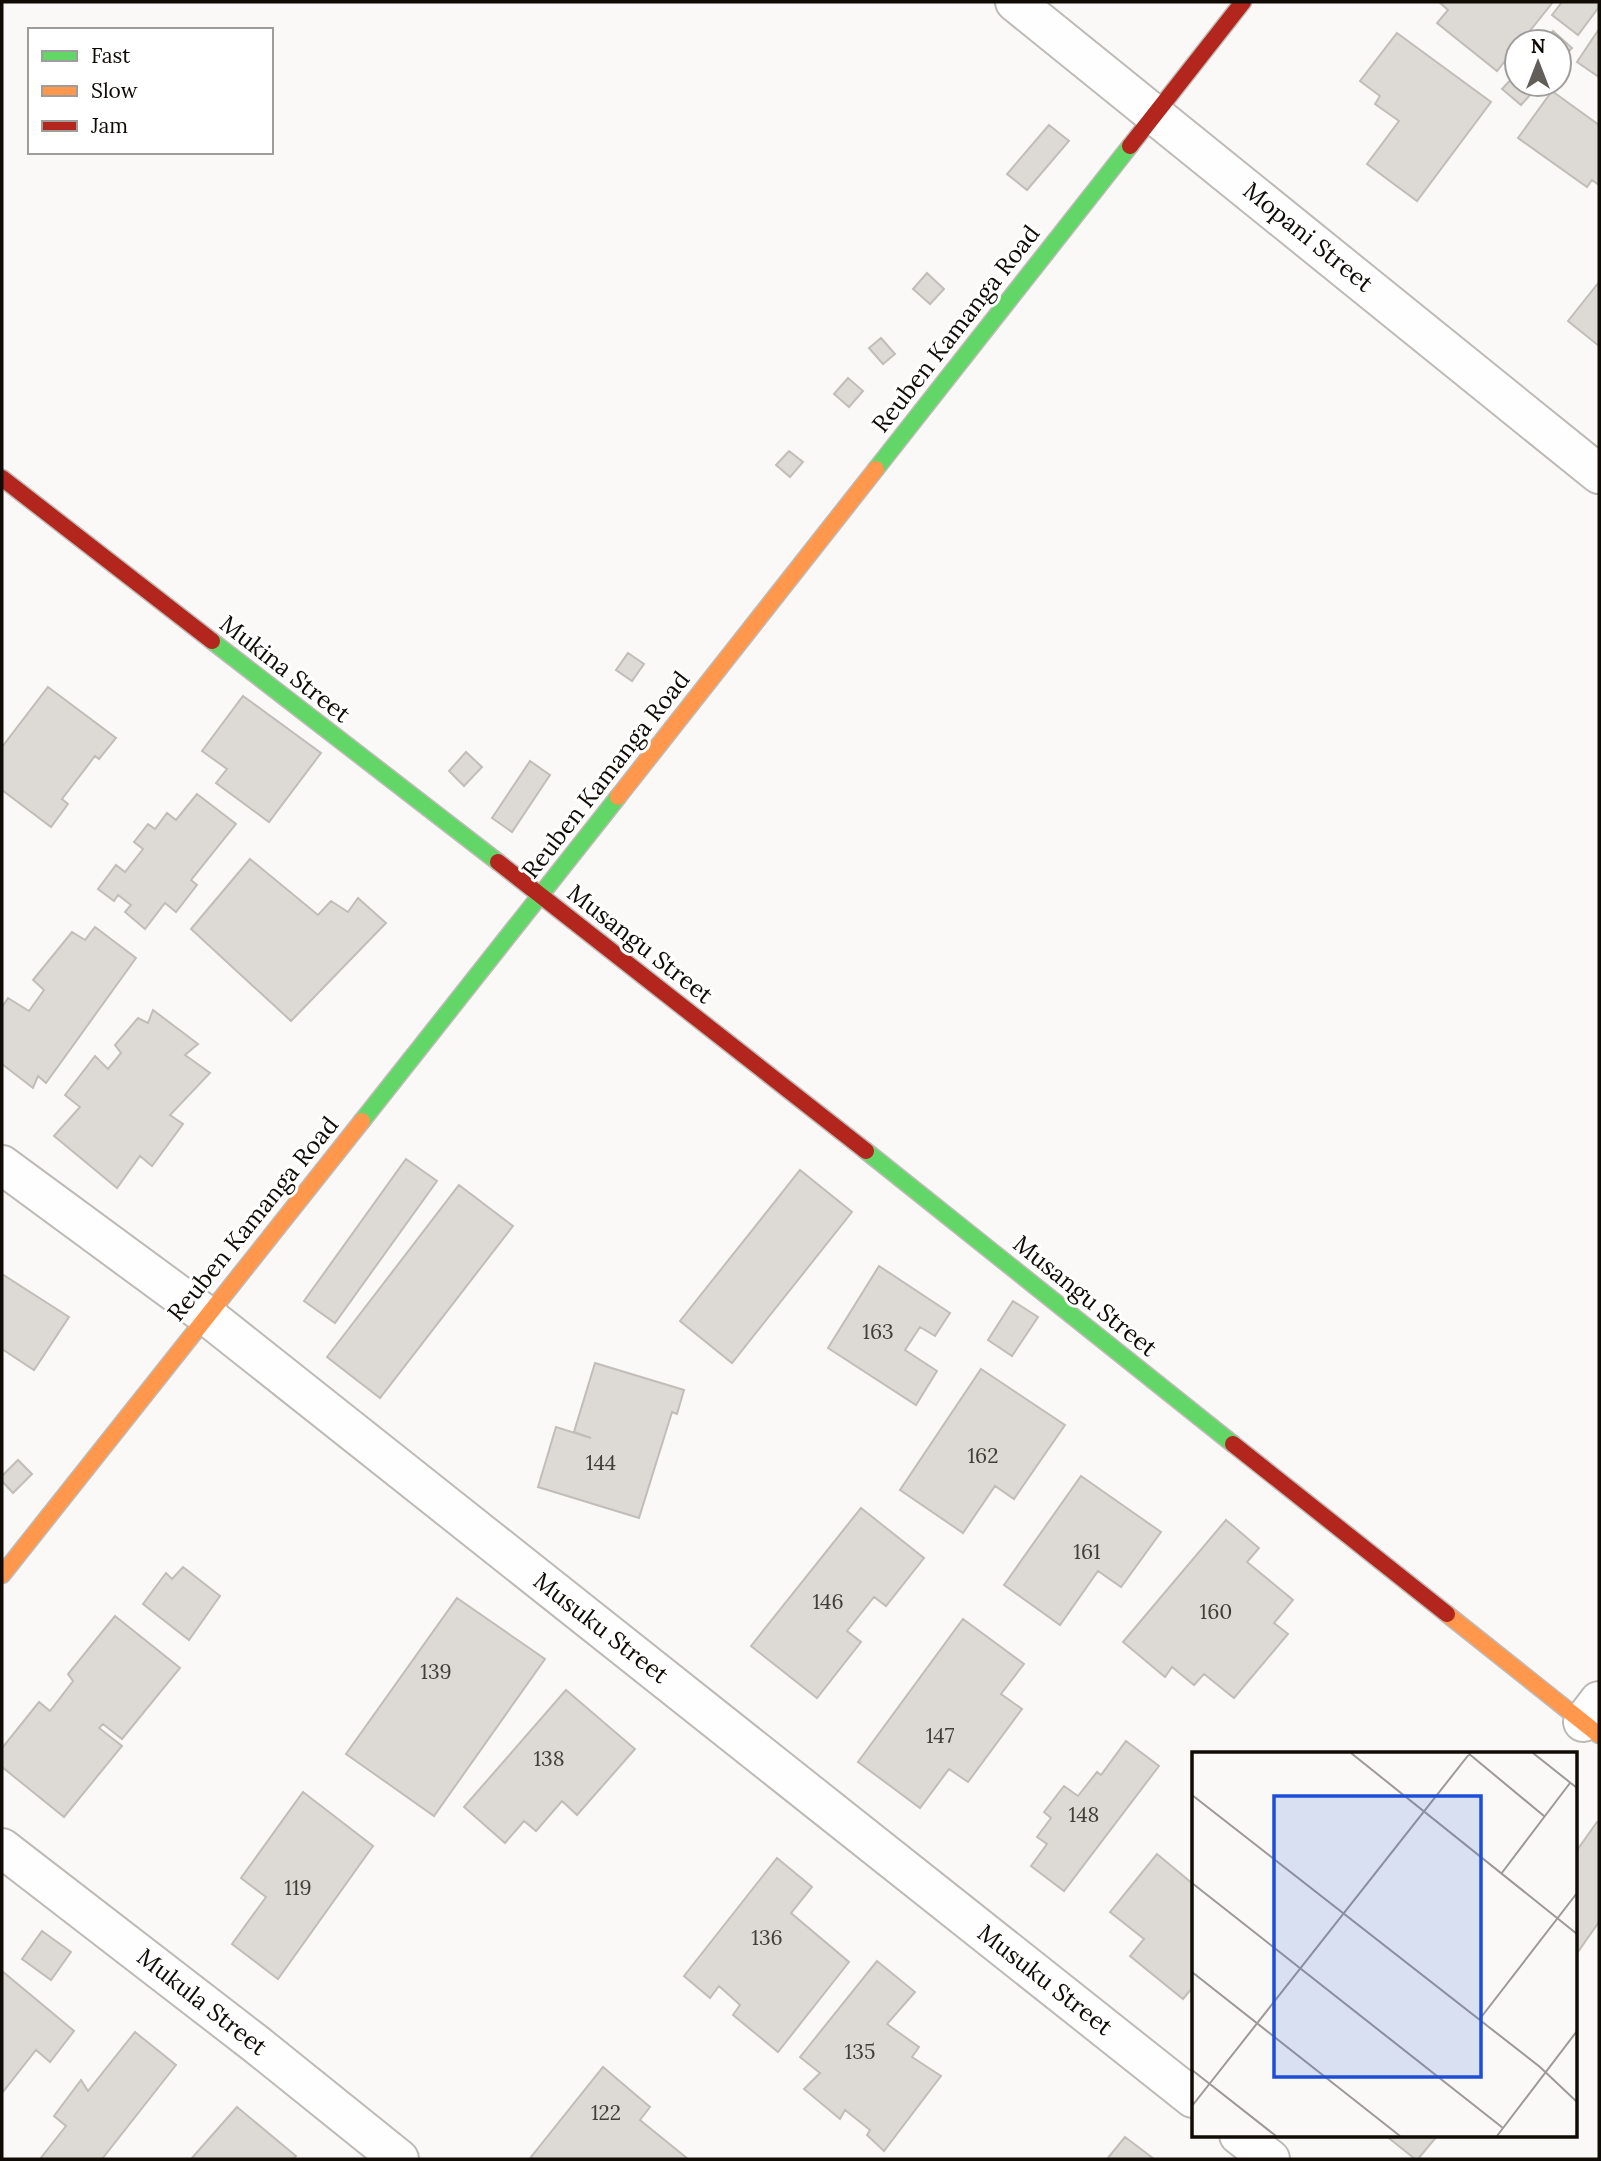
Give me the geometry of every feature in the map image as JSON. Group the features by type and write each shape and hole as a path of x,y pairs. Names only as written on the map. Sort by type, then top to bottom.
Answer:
{"street":[{"name":"Mopani Street","path":"1015,2 1599,474"},
{"name":"Reuben Kamanga Road","path":"2,1575 1243,2"},
{"name":"Mukina Street","path":"2,478 540,896"},
{"name":"Musangu Street","path":"540,896 1594,1719"},
{"name":"Musuku Street","path":"2,1165 206,1315 1192,2097"},
{"name":"Mukula Street","path":"2,1848 256,2043 399,2159"},
{"path":"1240,2136 1270,2159"}],"building":[{"path":"1439,2 1553,2 1532,28 1503,28 1503,64 1497,71 1437,23 1448,10"},
{"path":"1562,2 1599,2 1599,7 1578,35 1573,28 1569,28 1552,15"},
{"path":"1599,29 1599,77 1577,62"},
{"path":"1397,33 1491,102 1417,201 1367,164 1399,121 1375,104 1380,96 1360,81"},
{"path":"1513,98 1527,98 1521,105"},
{"path":"1547,98 1562,98 1599,125 1599,185 1592,180 1587,187 1518,138"},
{"path":"1049,125 1069,141 1027,190 1007,174"},
{"path":"927,273 944,289 930,304 913,289"},
{"path":"1599,282 1599,346 1568,321"},
{"path":"881,338 895,354 883,364 869,348"},
{"path":"848,378 863,391 849,407 834,394"},
{"path":"789,451 803,462 790,477 776,465"},
{"path":"628,653 644,664 632,681 616,670"},
{"path":"48,687 116,738 99,759 95,756 62,799 68,804 51,827 2,790 2,747"},
{"path":"243,696 321,753 269,822 216,783 227,769 202,751"},
{"path":"466,752 482,767 464,786 449,771"},
{"path":"530,761 550,775 512,832 492,818"},
{"path":"197,794 236,824 191,880 197,885 176,912 165,903 145,929 125,912 131,905 118,895 114,901 98,889 116,865 125,872 143,849 134,842 148,824 155,829 167,813 176,820"},
{"path":"250,859 318,915 331,901 348,912 358,898 386,923 291,1021 191,929"},
{"path":"95,927 136,958 46,1083 38,1076 33,1088 2,1064 2,1007 8,998 29,1011 44,990 33,980 72,932 85,940"},
{"path":"153,1010 198,1044 185,1055 210,1073 170,1115 183,1124 152,1166 140,1156 117,1188 54,1136 80,1107 65,1095 95,1056 108,1069 121,1053 115,1045 138,1018 148,1023"},
{"path":"406,1159 437,1181 335,1323 304,1301"},
{"path":"800,1170 852,1212 732,1363 680,1321"},
{"path":"459,1185 513,1226 380,1398 327,1357"},
{"path":"879,1266 950,1313 935,1336 920,1327 905,1350 937,1371 916,1405 828,1348"},
{"path":"2,1274 69,1317 34,1370 2,1349"},
{"path":"1013,1301 1038,1317 1012,1356 988,1340"},
{"path":"595,1363 684,1390 677,1414 672,1412 639,1518 538,1487 556,1427 591,1438 574,1432"},
{"path":"981,1369 1065,1425 1014,1499 995,1486 963,1533 900,1490"},
{"path":"18,1460 32,1474 13,1493 2,1481 2,1476"},
{"path":"1081,1476 1161,1532 1121,1587 1098,1571 1060,1625 1004,1585"},
{"path":"861,1508 924,1558 886,1606 874,1597 847,1631 861,1642 817,1698 751,1646"},
{"path":"1226,1520 1259,1548 1247,1562 1293,1600 1274,1623 1288,1634 1234,1698 1204,1674 1194,1685 1172,1667 1165,1677 1123,1642"},
{"path":"183,1567 220,1596 189,1640 143,1604 166,1573 172,1579"},
{"path":"457,1598 545,1659 434,1816 346,1754"},
{"path":"115,1616 180,1668 122,1739 103,1724 99,1728 122,1746 64,1817 2,1767 2,1748 39,1702 50,1711 73,1681 68,1674"},
{"path":"963,1619 1024,1664 1001,1694 1022,1709 968,1782 949,1769 920,1808 858,1762"},
{"path":"566,1690 635,1749 577,1815 562,1801 536,1831 524,1821 505,1843 464,1807"},
{"path":"1126,1741 1159,1766 1064,1891 1031,1866 1047,1844 1037,1837 1051,1818 1044,1812 1064,1786 1078,1796 1097,1772 1101,1775"},
{"path":"303,1792 373,1846 278,1979 232,1944 266,1897 241,1878"},
{"path":"1597,1822 1599,1823 1599,1922 1576,1955 1576,1852"},
{"path":"1157,1854 1192,1883 1192,1988 1183,1999 1130,1956 1144,1939 1110,1912"},
{"path":"777,1858 812,1887 791,1913 849,1962 778,2052 733,2015 740,2005 719,1986 710,1998 684,1976"},
{"path":"42,1931 71,1952 51,1980 22,1959"},
{"path":"877,1961 915,1992 887,2024 919,2047 912,2057 941,2076 884,2151 867,2135 870,2130 845,2110 840,2119 804,2089 820,2073 800,2057"},
{"path":"2,1971 74,2031 50,2062 36,2050 2,2093"},
{"path":"135,2032 176,2065 102,2159 40,2159 66,2126 54,2116 81,2080 88,2091"},
{"path":"603,2067 650,2107 640,2120 688,2159 531,2157"},
{"path":"237,2107 296,2156 293,2159 191,2159"},
{"path":"1386,2136 1437,2136 1418,2159"},
{"path":"1125,2137 1154,2159 1107,2159"}],"traffic: fast":[{"path":"876,469 1130,146"},
{"path":"212,641 498,862"},
{"path":"362,1121 618,797"},
{"path":"866,1151 1233,1444"}],"traffic: slow":[{"path":"618,797 876,469"},
{"path":"2,1575 362,1121"},
{"path":"1447,1614 1599,1735"}],"traffic: jam":[{"path":"1130,146 1243,2"},
{"path":"2,478 212,641"},
{"path":"498,862 866,1151"},
{"path":"1233,1444 1447,1614"}]}
